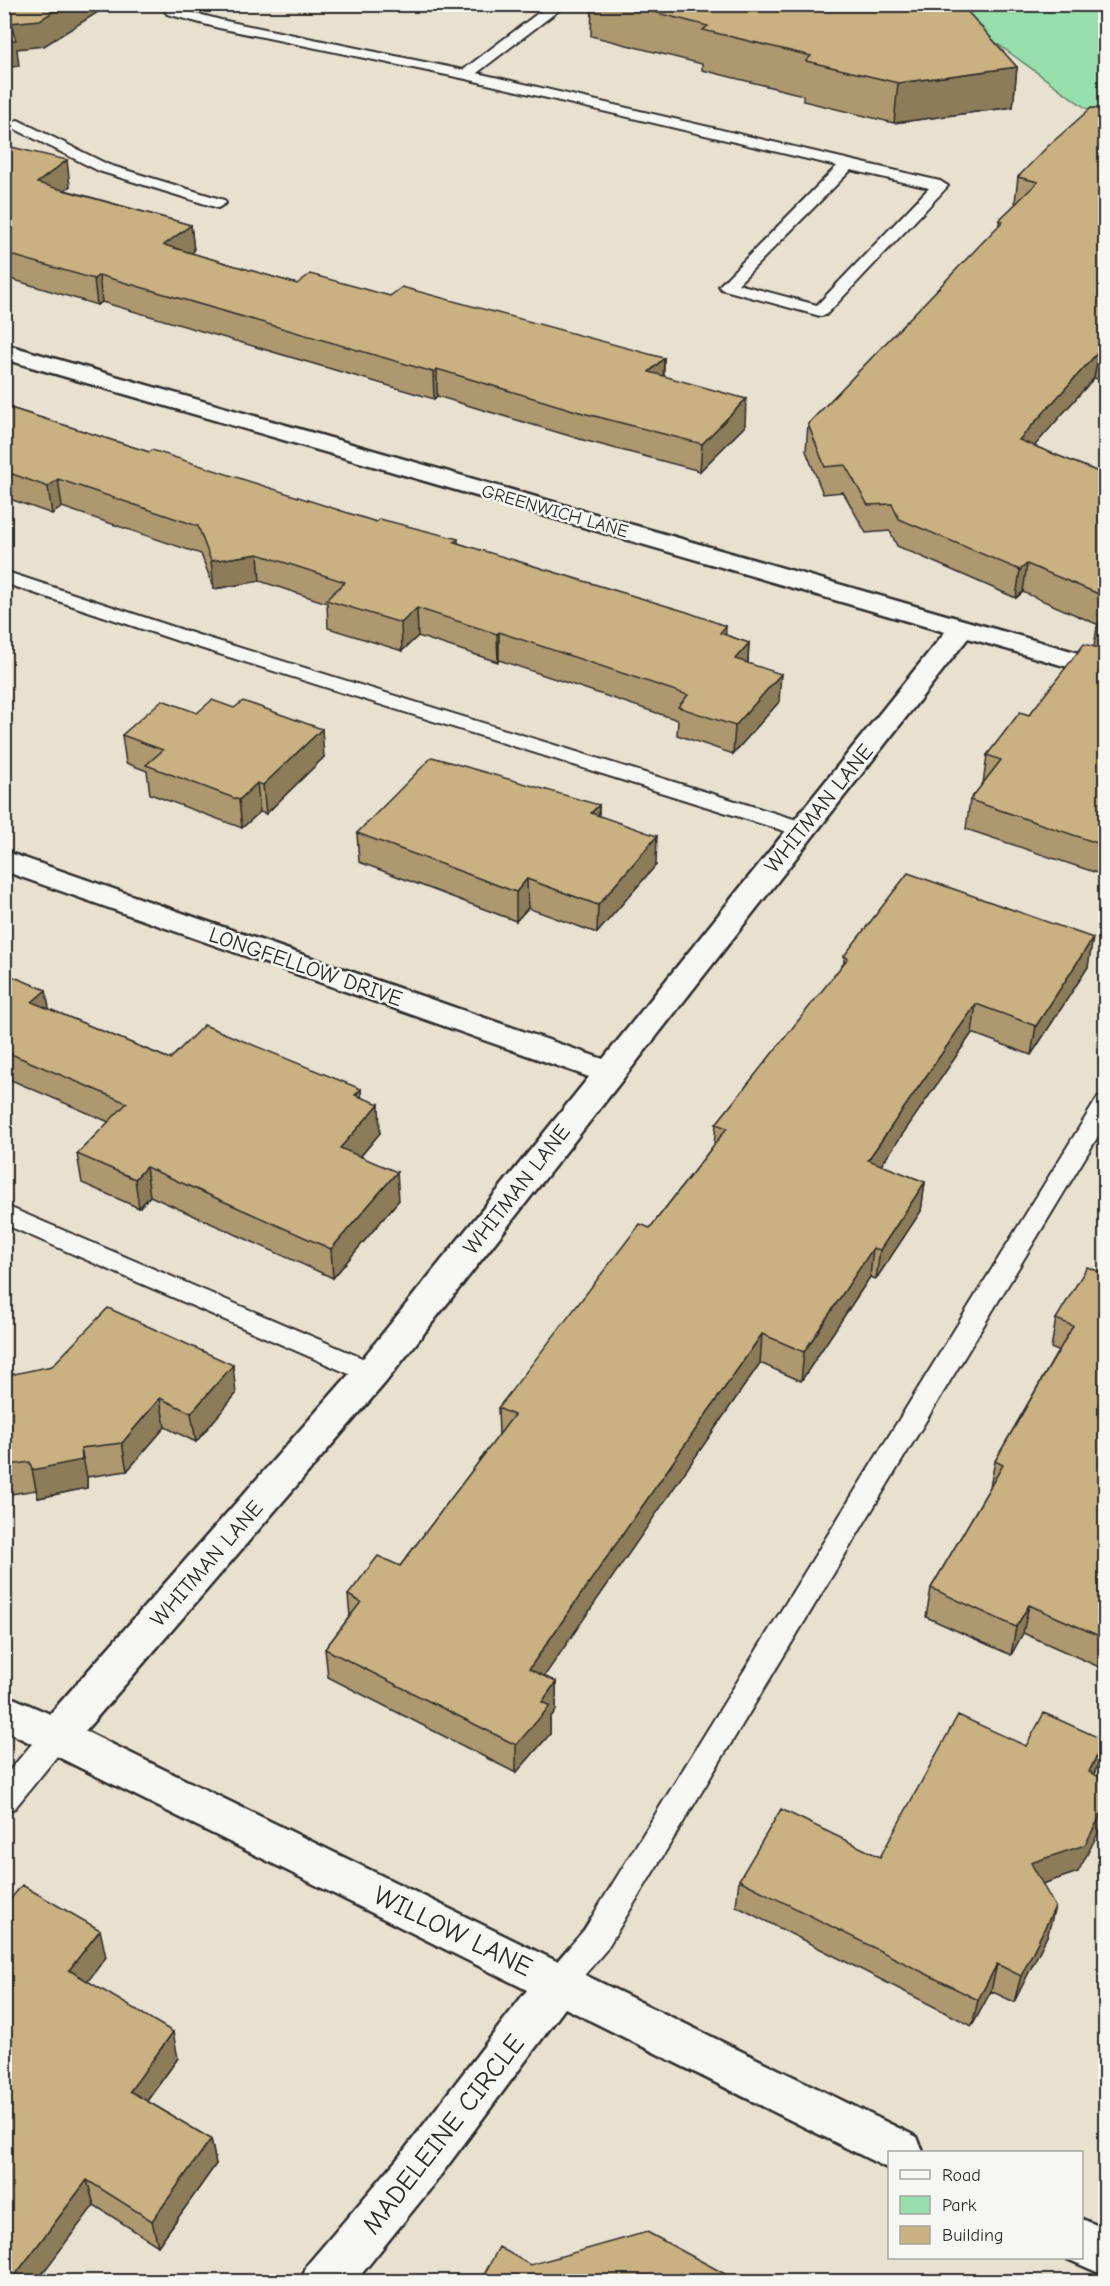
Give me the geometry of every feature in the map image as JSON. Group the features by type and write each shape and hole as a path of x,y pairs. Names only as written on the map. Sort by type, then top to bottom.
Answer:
{"street":[{"name":"GREENWICH LANE","path":"4,351 1106,670"},
{"name":"WHITMAN LANE","path":"56,1736 372,1373 961,629"},
{"name":"LONGFELLOW DRIVE","path":"4,860 608,1072"},
{"name":"WILLOW LANE","path":"4,1711 899,2151"},
{"name":"MADELEINE CIRCLE","path":"324,2282 356,2245 558,1983"},
{"path":"1083,2242 1106,2253"}],"lane":[{"path":"182,4 172,10 219,24 466,75 848,164 940,186 820,311 727,286 848,164"},
{"path":"466,75 560,4"},
{"path":"18,125 104,168 218,203"},
{"path":"4,577 188,638 802,829"},
{"path":"558,1983 595,1940 1106,1103"},
{"path":"4,1214 372,1373"},
{"path":"4,1800 56,1736"}],"green space":[{"path":"944,5 1105,5 1105,107 1087,109"}],"building":[{"path":"4,4 66,4 40,20 10,23 16,40 4,41"},
{"path":"623,4 936,4 968,12 1017,67 898,83 806,61 811,56 703,30 708,26"},
{"path":"1091,108 1106,109 1106,353 1099,351 1019,440 1106,475 1106,597 1027,564 1020,570 899,519 892,504 868,505 845,465 825,467 808,424 1003,221 999,220 1038,182 1018,177 1047,147"},
{"path":"7,146 67,160 37,183 191,225 164,245 297,284 310,274 390,296 402,287 664,358 649,372 746,399 702,444 583,413 437,369 433,372 99,275 94,279 4,253 4,148"},
{"path":"4,406 149,452 152,450 376,522 380,519 458,539 454,542 687,612 726,626 720,633 749,643 735,659 781,674 735,726 678,707 688,695 499,632 497,634 417,608 401,623 326,600 345,582 258,554 211,561 198,526 58,479 48,487 4,471"},
{"path":"1106,616 1106,629 1097,627"},
{"path":"1084,644 1106,650 1106,846 970,800 1001,760 987,755 1020,712 1029,715"},
{"path":"162,700 197,713 212,700 234,708 243,701 322,729 263,785 257,783 239,800 146,765 163,750 122,735"},
{"path":"432,757 599,805 591,813 657,836 598,905 527,879 516,892 357,833"},
{"path":"908,873 1093,938 1036,1026 976,1004 868,1160 925,1182 880,1250 873,1248 804,1352 762,1334 529,1669 556,1682 542,1702 550,1706 516,1745 325,1649 361,1602 348,1595 378,1556 400,1566 514,1415 498,1408 640,1224 650,1228 727,1128 716,1124 848,958 844,956"},
{"path":"4,973 46,990 32,1002 170,1059 204,1025 361,1089 355,1095 379,1104 340,1148 397,1172 331,1249 146,1167 135,1179 77,1154 127,1103 4,1051"},
{"path":"1087,1267 1106,1274 1106,1639 1029,1605 1016,1627 931,1588 1003,1465 995,1461 1073,1326 1056,1319"},
{"path":"108,1308 233,1365 191,1413 160,1398 122,1443 81,1448 82,1460 32,1470 30,1462 4,1466 4,1376 52,1366"},
{"path":"1044,1713 1104,1740 1089,1772 1106,1780 1106,1805 1085,1845 1031,1863 1055,1907 1021,1976 997,1964 978,2000 739,1880 781,1809 880,1857 958,1715 1026,1746"},
{"path":"22,1885 100,1930 69,1970 173,2032 130,2091 211,2139 152,2221 87,2180 10,2282 4,2282 4,1907"},
{"path":"647,2232 740,2282 480,2282 499,2247 530,2265"}]}
